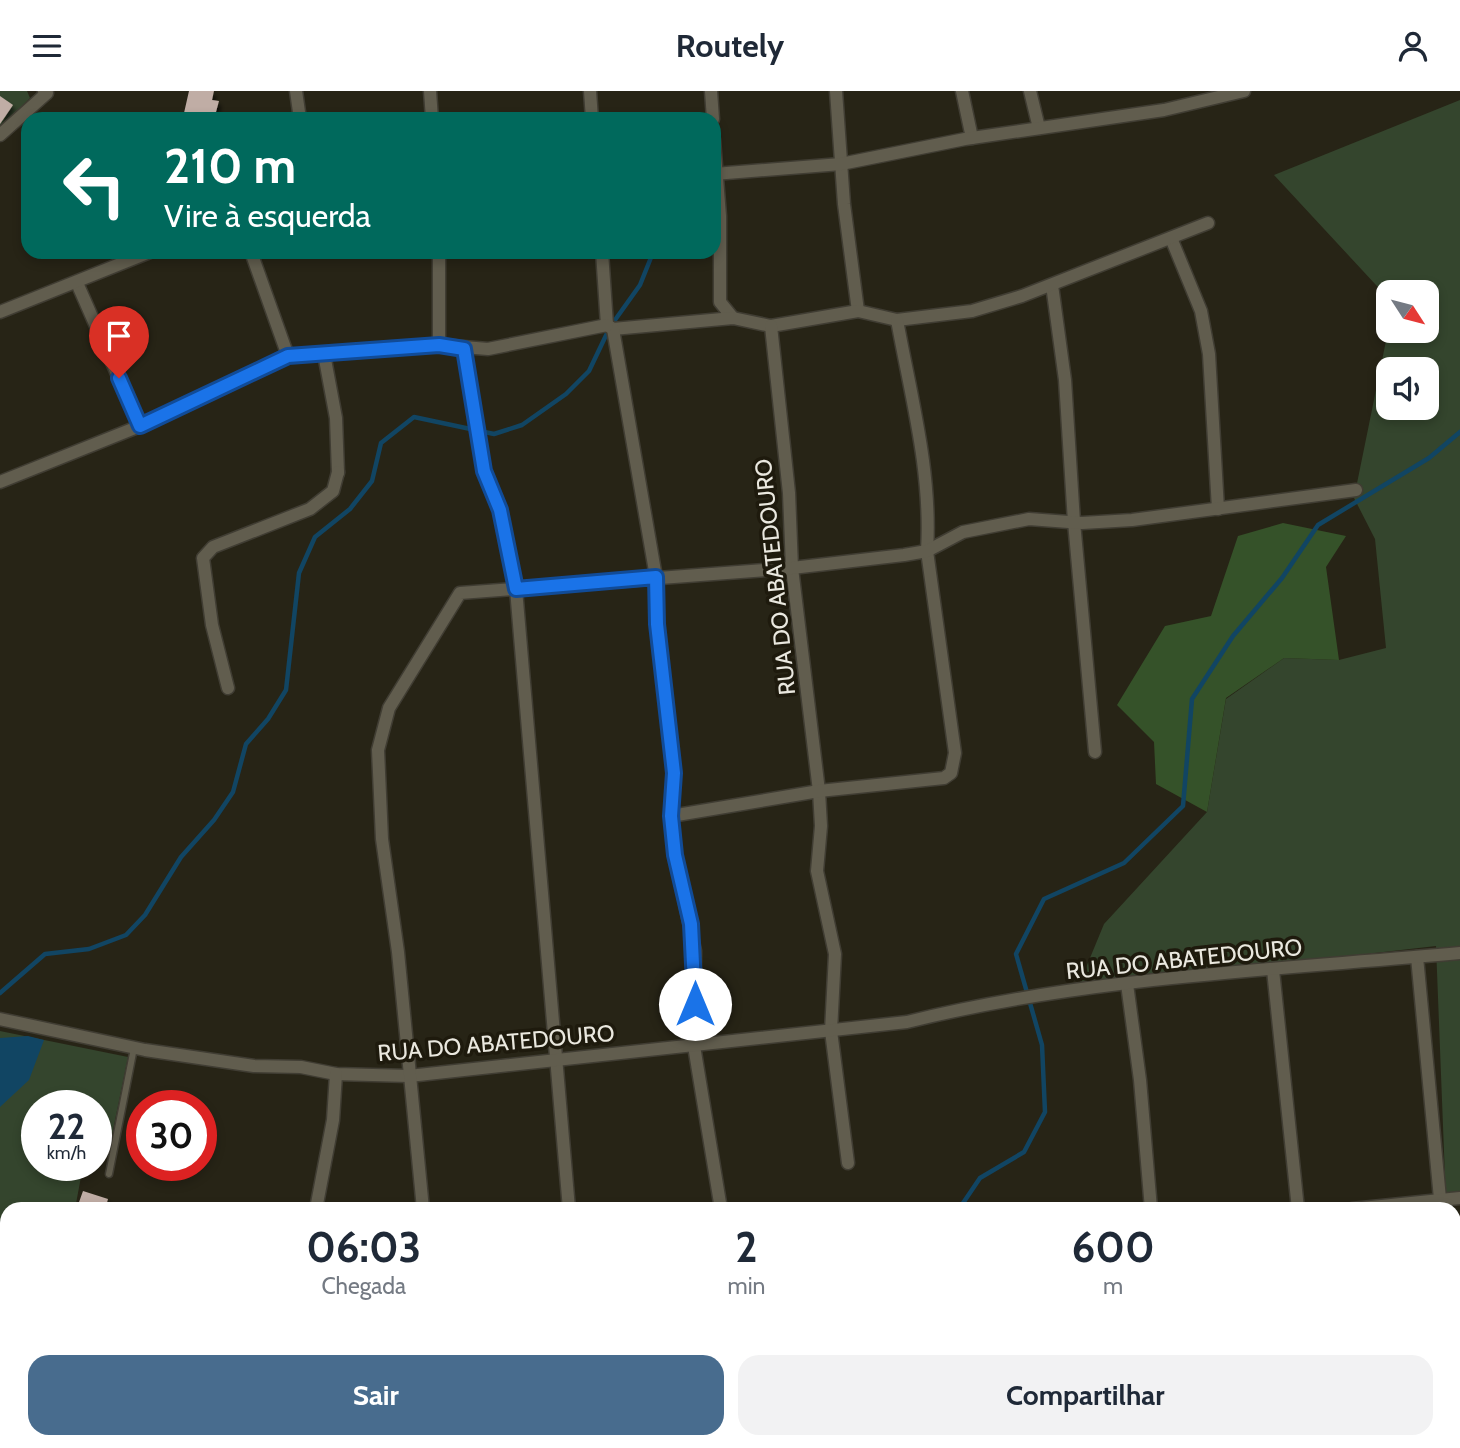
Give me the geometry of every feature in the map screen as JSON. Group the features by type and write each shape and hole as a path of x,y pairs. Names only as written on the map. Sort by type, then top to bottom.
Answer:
{"street":[{"path":"296,91 299,112"},
{"path":"430,91 432,112"},
{"path":"590,91 592,112"},
{"path":"711,91 712,112"},
{"path":"835,91 858,311"},
{"path":"962,91 972,138"},
{"path":"1030,91 1039,128"},
{"path":"721,174 841,164 972,138 1164,110 1196,96 1244,91"},
{"path":"25,112 46,92"},
{"path":"0,135 21,115"},
{"path":"0,482 140,426 288,356 439,345 488,349 610,327 733,318 771,326 858,311 897,320 972,311 1052,285 1209,223"},
{"path":"1171,238 1201,311 1209,354 1218,509"},
{"path":"0,312 134,259"},
{"path":"253,259 288,356"},
{"path":"439,259 439,345"},
{"path":"603,259 610,327 656,577 657,624 674,773 671,816 675,855 695,951 694,1046 720,1202"},
{"path":"721,259 720,302 733,318"},
{"path":"77,283 140,426"},
{"path":"1052,285 1065,380 1074,522 1095,752"},
{"path":"671,816 818,791 944,778 951,773 955,753 927,551 929,523 925,474 897,320"},
{"name":"RUA DO ABATEDOURO","path":"771,326 789,493 792,568 818,791 821,827 817,871 835,954 831,1031 848,1163"},
{"path":"464,349 484,471 500,510 516,589 568,1202"},
{"path":"228,688 212,625 203,558 213,547 310,509 333,491 338,473 336,418 324,354"},
{"path":"422,1202 398,952 382,839 378,750 390,708 460,593 792,568 927,551 963,532 1029,519 1074,522 1132,520 1356,490"},
{"name":"RUA DO ABATEDOURO","path":"0,1019 134,1048 254,1066 301,1067 336,1074 409,1076 907,1022 975,1005 1127,984 1460,953"},
{"path":"1417,957 1440,1202"},
{"path":"1273,970 1297,1202"},
{"path":"1127,984 1140,1080 1150,1202"},
{"path":"317,1202 333,1120 336,1074"}],"lane":[{"path":"112,1155 134,1048"}],"green space":[{"path":"0,91 27,91 30,98 0,128"},
{"path":"1460,100 1460,1201 1453,1202 1446,1202 1436,946 1078,987 1104,924 1207,812 1226,699 1284,658 1339,660 1386,648 1375,539 1354,498 1376,390 1376,420 1439,420 1439,357 1383,357 1386,343 1439,343 1439,280 1376,280 1376,285 1274,175"},
{"path":"1283,523 1346,536 1326,567 1339,660 1284,658 1226,698 1207,812 1156,784 1154,742 1117,705 1165,626 1211,616 1238,536"},
{"path":"0,1031 128,1057 112,1135 112,1090 21,1090 21,1181 80,1181 76,1202 0,1202"}],"water":[{"path":"28,1036 44,1040 29,1080 0,1107 0,1038"}],"building":[{"path":"189,91 214,91 212,100 219,101 216,112 184,112"},
{"path":"0,96 13,105 0,124"},
{"path":"83,1191 108,1199 107,1202 79,1202"}],"waterway":[{"path":"0,993 45,954 89,949 126,935 145,915 181,857 214,820 233,792 246,744 268,719 286,690 299,573 315,537 350,509 372,481 381,443 414,417 494,434 522,425 566,394 589,371 610,327 640,285 650,259"},
{"path":"964,1202 980,1178 1024,1152 1045,1112 1042,1045 1016,954 1044,899 1124,863 1183,806 1192,699 1233,636 1282,578 1318,525 1429,458 1460,432"}],"route":[{"path":"119,378 140,426 233,385 288,356 439,345 464,349 484,471 500,510 516,589 656,577 657,624 674,773 671,816 681,889 695,951 695,1004"}]}
